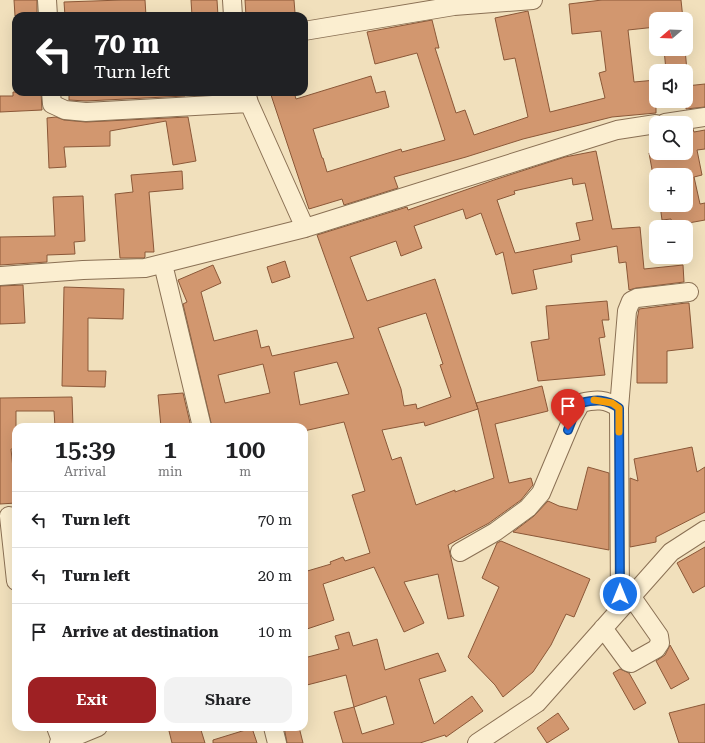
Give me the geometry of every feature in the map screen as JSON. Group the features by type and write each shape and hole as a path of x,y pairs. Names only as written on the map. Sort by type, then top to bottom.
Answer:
{"street":[{"path":"47,0 48,12"},
{"path":"232,0 233,12"},
{"path":"308,30 454,6 533,0"},
{"path":"51,96 52,104 66,110 86,112 247,98 305,228"},
{"path":"693,119 705,117"},
{"path":"0,276 83,270 145,268 163,264 305,228 617,130 649,125"},
{"path":"163,264 201,423"},
{"path":"603,628 628,662 631,663 656,649 660,643 659,636 626,603 619,408 628,306 637,298 689,292"},
{"path":"460,552 495,532 523,512 541,493 573,417 581,403 595,399 612,403 619,408"},
{"path":"9,516 12,544"},
{"path":"477,743 537,703 671,552 705,530"},
{"path":"60,739 85,731"},
{"path":"274,731 277,743"}],"building":[{"path":"14,0 37,0 37,12 15,12"},
{"path":"145,0 146,12 65,12 64,2"},
{"path":"191,0 217,0 218,12 192,12"},
{"path":"245,0 294,0 295,12 246,12"},
{"path":"602,0 681,0 682,12 649,12 649,28 628,30 634,82 649,81 649,108 656,108 656,113 612,117 523,139 394,177 398,188 344,205 342,199 309,209 271,96 295,96 296,99 371,76 376,93 385,91 389,107 313,129 327,172 401,149 402,152 445,140 417,53 375,64 367,32 432,20 439,48 435,48 456,113 465,110 474,135 528,117 515,58 504,60 495,18 528,11 550,112 605,98 599,73 606,71 601,31 572,34 569,4"},
{"path":"665,56 686,56 686,64 665,64"},
{"path":"705,84 705,107 686,109 693,108 693,85"},
{"path":"0,96 41,96 42,110 0,112"},
{"path":"69,96 185,96 86,101 69,100"},
{"path":"56,117 64,120 86,122 188,117 196,161 173,165 166,121 110,131 110,146 64,147 66,167 49,168 47,118"},
{"path":"693,129 694,132 705,130 705,149 697,150 702,175 694,177 700,204 705,203 705,220 693,222 693,220 662,220 661,212 693,212 693,168 652,168 650,160 693,160"},
{"path":"596,151 612,229 640,227 644,269 683,265 684,282 629,290 626,262 619,263 617,246 571,255 572,262 533,270 537,289 512,294 503,252 496,255 481,213 466,219 463,209 414,226 422,248 401,256 396,241 350,257 367,301 435,279 476,403 542,386 548,411 495,424 509,483 531,478 533,485 521,500 489,523 448,545 464,616 448,619 438,574 404,582 424,623 404,632 374,567 323,584 334,620 308,629 308,571 331,564 330,562 343,557 345,561 370,553 352,495 365,491 344,422 308,430 308,423 211,423 183,304 187,302 178,280 213,265 221,283 201,292 214,341 257,330 261,348 269,346 272,356 354,338 317,235 407,207 408,210 565,157","holes":["572,178 573,185 585,183 593,220 576,223 580,240 515,253 497,200 515,194 514,191","426,313 443,364 440,365 451,397 417,409 416,404 404,406 401,389 378,328","337,362 349,394 300,405 294,372","263,364 270,393 225,403 218,375","478,409 494,478 455,492 455,490 416,505 401,457 392,460 382,430 424,422 425,426"]},
{"path":"182,171 183,189 149,192 154,252 145,252 144,258 120,258 115,194 133,192 131,175"},
{"path":"83,196 85,241 74,242 75,254 47,255 47,262 0,265 0,237 55,236 53,197"},
{"path":"285,261 290,277 272,283 267,267"},
{"path":"23,285 25,323 0,324 0,286"},
{"path":"64,287 124,289 123,319 88,318 88,371 106,371 105,387 62,386"},
{"path":"607,301 609,320 602,320 605,337 599,338 605,375 538,381 531,342 549,339 546,306"},
{"path":"689,303 693,348 667,351 667,383 637,383 637,320 639,309"},
{"path":"183,393 190,423 161,423 158,395"},
{"path":"72,397 73,423 55,423 54,411 16,411 16,423 12,423 12,503 0,504 0,398"},
{"path":"692,447 697,472 705,467 705,512 656,537 656,542 630,547 630,478 638,481 634,459"},
{"path":"588,467 609,473 609,550 513,532 534,516 548,501 559,506 577,510"},
{"path":"501,541 590,579 574,617 566,614 551,645 533,672 503,697 495,685 468,657 499,587 482,578 497,543"},
{"path":"705,547 705,586 693,593 677,563"},
{"path":"349,632 353,646 377,639 385,670 438,653 446,671 419,679 434,724 472,696 483,711 446,737 445,735 420,743 343,743 334,712 354,707 346,675 308,685 308,657 339,649 335,636","holes":["386,696 394,724 362,734 354,707"]},
{"path":"670,645 689,679 671,689 656,661 665,655"},
{"path":"620,669 629,673 646,703 634,710 613,673"},
{"path":"705,704 705,743 679,743 669,713"},
{"path":"558,713 569,729 547,743 537,728"},
{"path":"169,731 201,731 205,743 172,743"},
{"path":"242,731 253,731 257,743 213,743 213,740"},
{"path":"285,731 300,731 303,743 287,743"}],"slow traffic":[{"path":"594,400 612,403 619,408 619,432"}],"route":[{"path":"568,430 581,403 595,399 612,403 619,408 620,594"}]}
